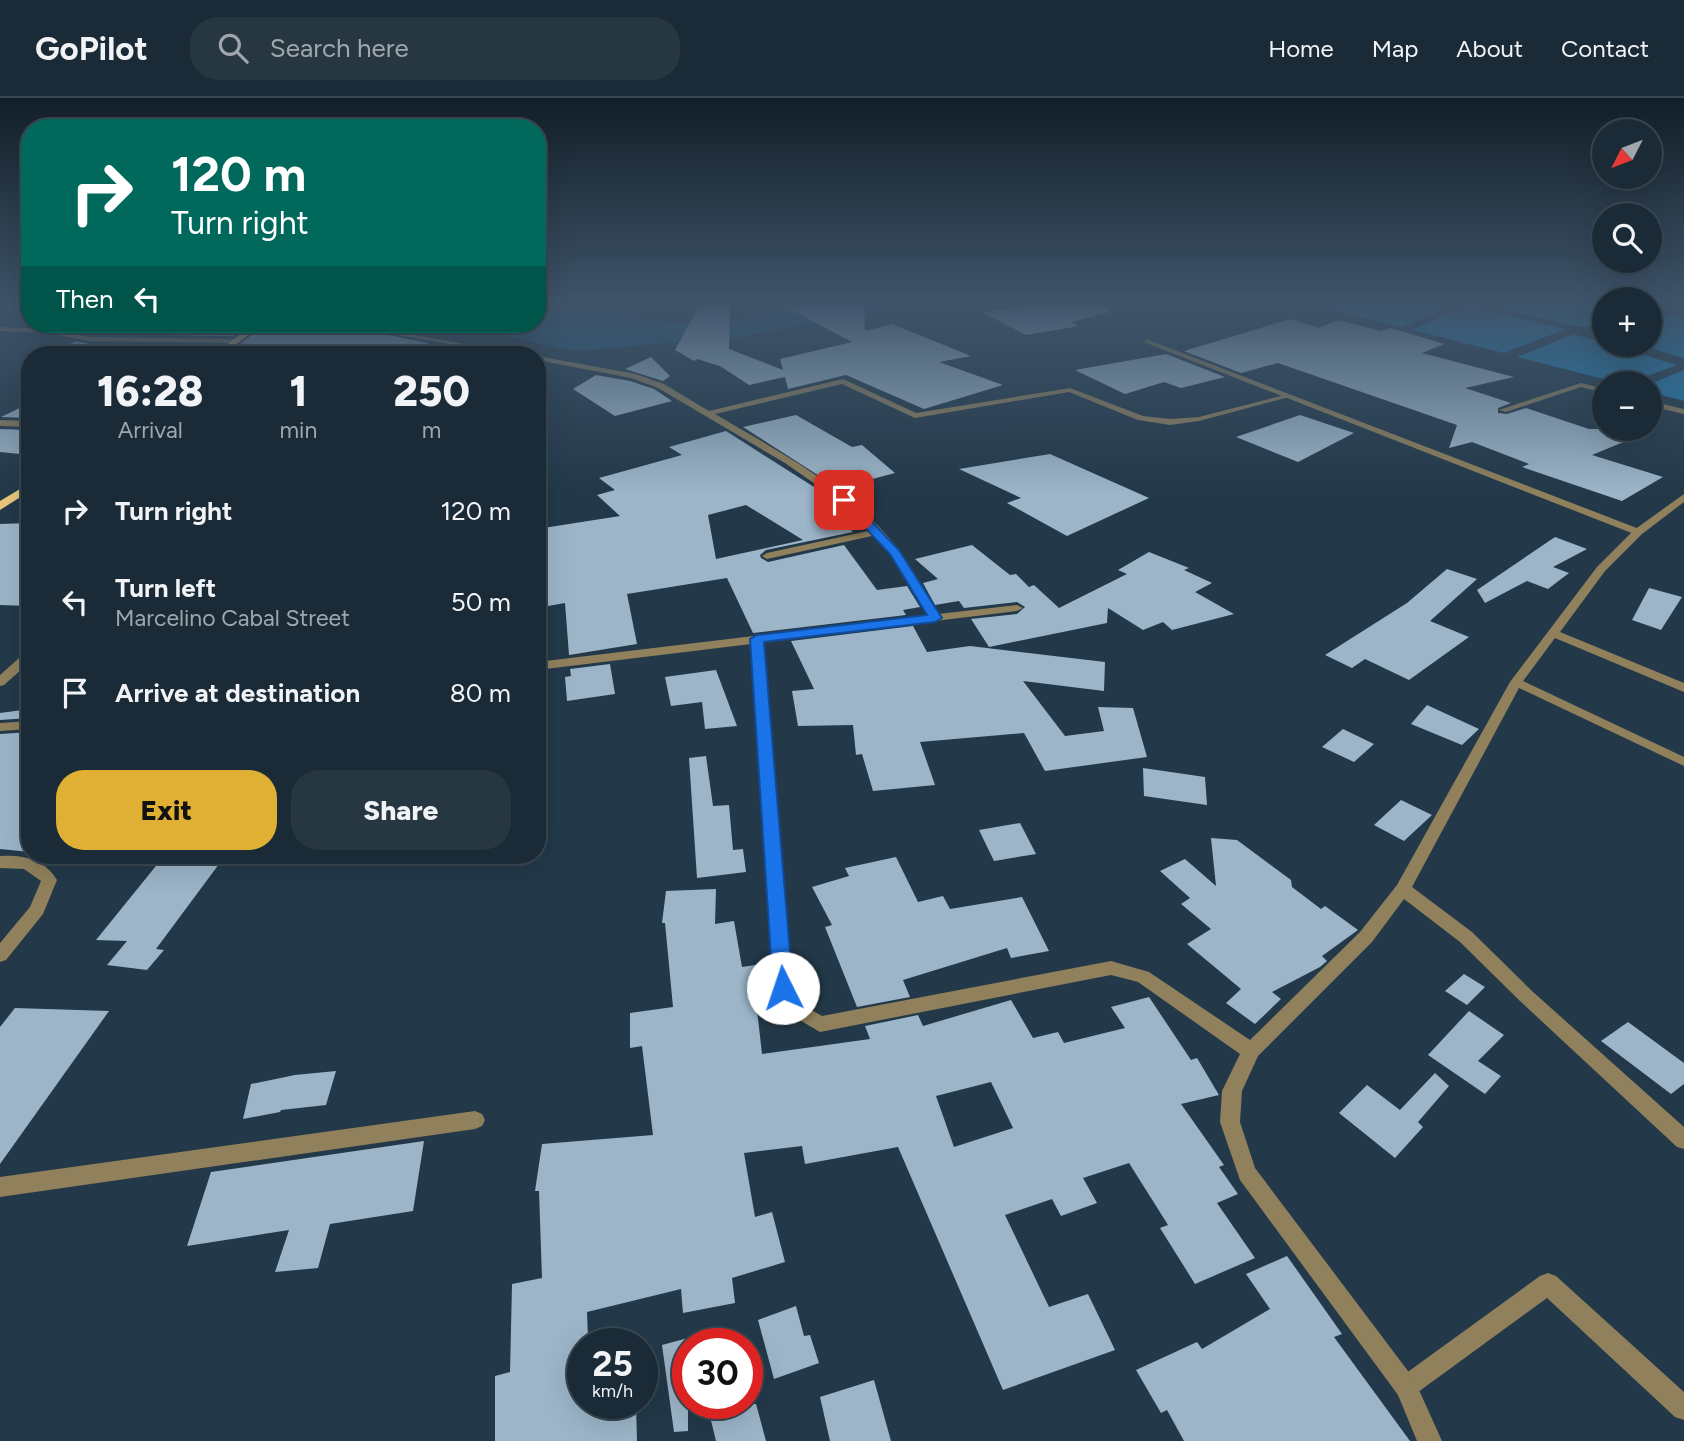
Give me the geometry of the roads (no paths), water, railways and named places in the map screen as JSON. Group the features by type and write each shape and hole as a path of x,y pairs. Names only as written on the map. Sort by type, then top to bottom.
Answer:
{"main road":[{"path":"0,506 21,492"}],"street":[{"path":"584,368 645,380 709,413 844,500 895,552 935,618"},
{"path":"1212,368 1638,532"},
{"path":"709,413 843,381 915,416 1070,390 1141,418 1170,422 1199,419 1285,397"},
{"path":"1503,410 1581,385 1592,388"},
{"path":"1662,406 1684,412"},
{"path":"0,423 21,424"},
{"path":"1430,1441 1406,1387 1247,1173 1230,1122 1232,1091 1251,1051 1366,937 1403,889 1516,682 1601,569 1638,532 1684,498"},
{"path":"767,556 877,532"},
{"path":"546,665 1017,608"},
{"path":"1553,633 1684,688"},
{"path":"757,639 783,988 797,1010 820,1024 1111,968 1143,977 1251,1051"},
{"path":"0,681 21,663"},
{"path":"1516,682 1684,762"},
{"path":"0,727 21,725"},
{"path":"0,862 21,862"},
{"path":"0,956 37,910 49,880 41,868 28,864"},
{"path":"1403,889 1466,937 1526,996 1684,1140"},
{"path":"0,1187 475,1120"},
{"path":"1406,1387 1548,1284 1684,1408"}]}
